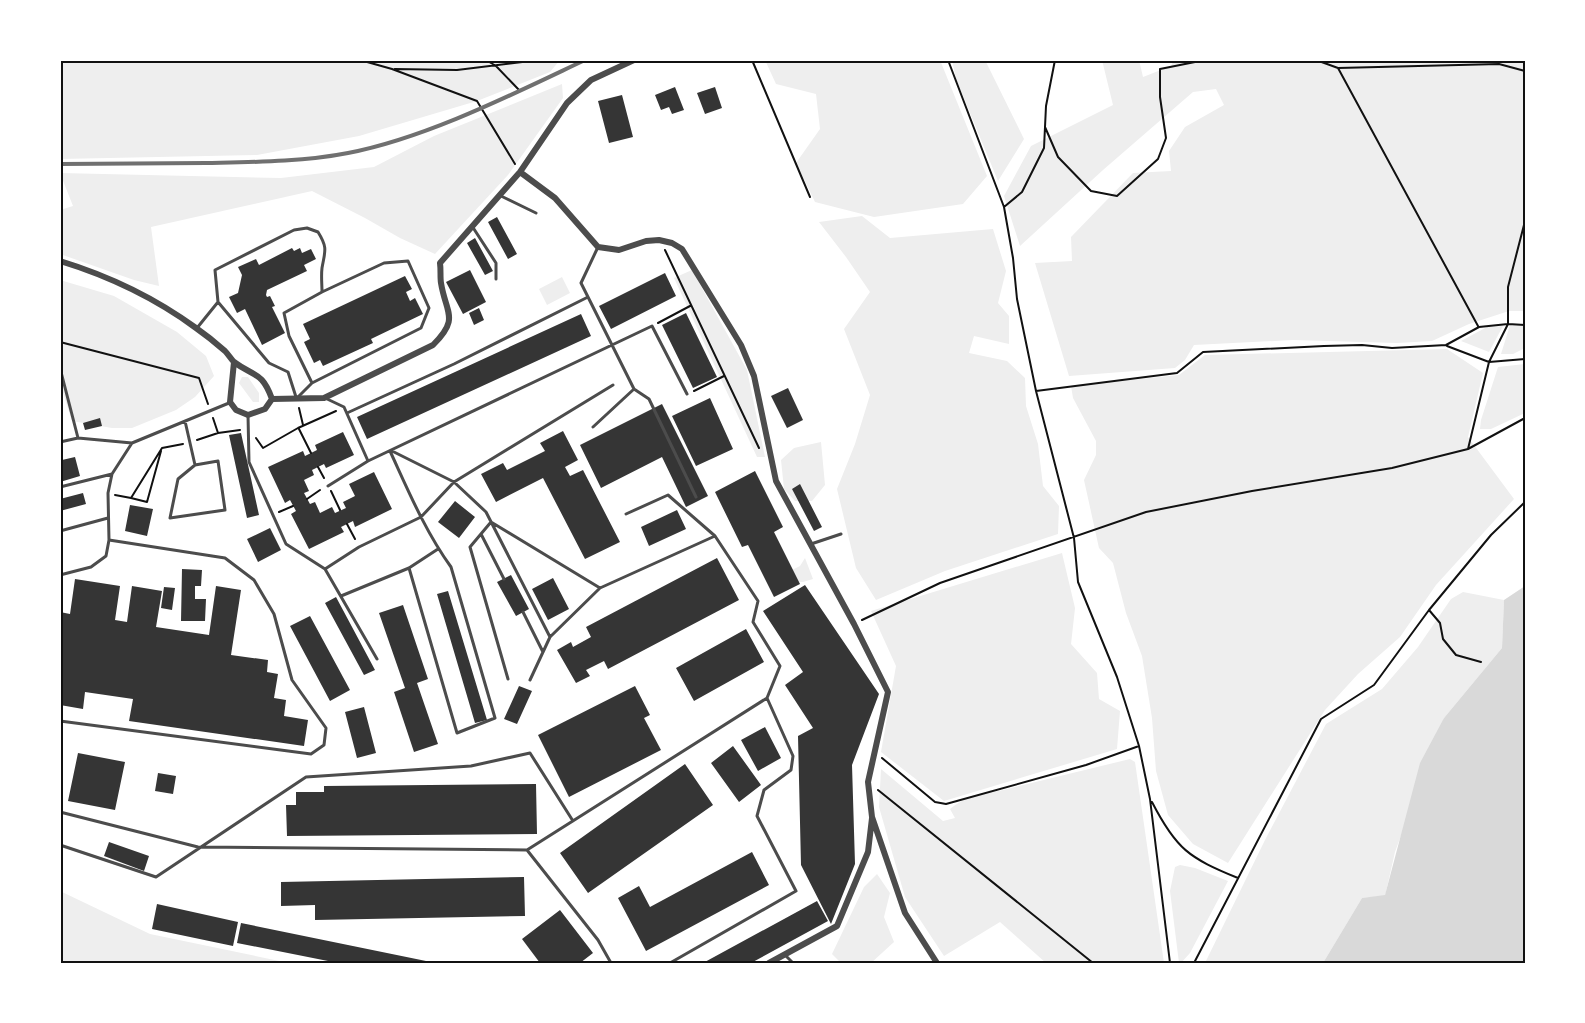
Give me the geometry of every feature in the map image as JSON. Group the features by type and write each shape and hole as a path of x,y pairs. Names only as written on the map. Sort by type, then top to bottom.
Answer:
{"street":[{"path":"272,399 324,398 433,345 446,332 450,316 441,284 440,263 519,172 567,104 591,80 634,60"},
{"path":"519,172 555,198 598,247 619,250 646,241 659,240 672,243 682,249 741,345 754,376 776,481 854,624 888,692 868,782 872,817 905,913 938,963"},
{"path":"60,261 129,287 159,303 197,328 226,352 234,362 254,373 266,384 272,399"},
{"path":"234,362 230,402 236,410 248,415 265,409 272,399"},
{"path":"769,963 837,926 868,852 872,817"}],"lane":[{"path":"499,195 536,213"},
{"path":"472,226 496,263 496,279"},
{"path":"312,383 289,336 284,313 384,263 408,261 429,308 421,328 312,383 297,399 288,372 270,363 218,302 215,270 294,230 307,228 318,232 325,243 322,292"},
{"path":"598,247 581,283 634,389 649,399 696,497"},
{"path":"347,414 588,297"},
{"path":"197,328 218,302"},
{"path":"328,486 368,461 652,326 687,394"},
{"path":"60,368 78,438"},
{"path":"325,568 359,547 421,517 454,482 613,385"},
{"path":"593,427 634,389"},
{"path":"324,398 344,407 368,461"},
{"path":"60,442 78,438 132,443 185,420 211,412 230,402"},
{"path":"248,415 249,462 286,544 325,568 377,659"},
{"path":"185,420 195,465"},
{"path":"60,575 91,567 106,556 109,540 108,493 112,474 132,443"},
{"path":"390,451 454,482 486,512 550,638"},
{"path":"390,451 421,517 438,549 451,567 495,718 457,733 409,568"},
{"path":"218,461 225,510 170,518 178,479 195,465 218,461"},
{"path":"60,487 112,474"},
{"path":"60,812 198,847 527,850 767,698 780,666 753,622 758,602 715,536 668,495 626,514"},
{"path":"60,531 108,518"},
{"path":"490,522 470,547 508,679"},
{"path":"490,522 600,588"},
{"path":"480,534 504,579"},
{"path":"810,544 841,534"},
{"path":"530,680 550,638 600,588 715,536"},
{"path":"60,721 311,754 324,745 326,728 292,680 274,614 254,579 225,558 109,540"},
{"path":"341,596 409,568 438,549"},
{"path":"523,612 543,651"},
{"path":"670,963 796,891 757,816 764,790 791,770 793,756 767,698"},
{"path":"60,845 156,877 306,777 471,766 530,753 573,821"},
{"path":"527,850 598,940 611,963"},
{"path":"785,955 793,963"}],"path":[{"path":"360,60 392,69 477,101 519,172"},
{"path":"486,60 496,66 520,91"},
{"path":"496,60 496,66"},
{"path":"392,69 458,70 539,60"},
{"path":"752,60 810,197"},
{"path":"948,60 1004,207 1017,299 1036,391 1074,538 1078,582 1117,677 1139,746 1150,799 1170,963"},
{"path":"1004,207 1022,192 1044,148 1046,106 1055,60"},
{"path":"1045,127 1058,157 1091,191 1117,196 1158,159 1166,138 1160,97 1160,69 1205,60"},
{"path":"1316,60 1338,68 1499,64 1525,71"},
{"path":"1338,68 1479,327"},
{"path":"1468,449 1489,362 1508,324 1508,286 1525,221"},
{"path":"659,240 758,447 771,459"},
{"path":"652,326 691,306"},
{"path":"1446,345 1479,327 1525,325"},
{"path":"60,342 199,378 218,433"},
{"path":"1036,391 1177,373 1203,352 1324,346 1362,345 1392,348 1446,345 1489,362 1525,359"},
{"path":"687,394 724,376"},
{"path":"297,399 303,425"},
{"path":"131,498 162,448 218,433 249,429 263,448 303,425 344,407"},
{"path":"854,624 940,583 1146,512 1252,491 1392,468 1468,449 1525,418"},
{"path":"298,428 311,453"},
{"path":"108,493 147,502 162,448"},
{"path":"307,499 328,486"},
{"path":"1194,963 1321,718 1374,685 1429,610 1491,535 1525,502"},
{"path":"273,515 293,506"},
{"path":"347,524 359,547"},
{"path":"1429,610 1440,623 1443,639 1456,655 1481,662"},
{"path":"874,752 935,802 946,804 1086,765 1139,746"},
{"path":"868,782 1092,963"},
{"path":"1150,799 1165,827 1184,850 1209,866 1238,878"}],"shaded area":[{"path":"60,60 560,60 550,72 477,101 359,136 257,155 60,159"},
{"path":"765,60 940,60 987,176 963,204 874,217 815,202 796,163 820,129 816,94 776,84"},
{"path":"952,60 985,60 1024,139 998,181 956,79"},
{"path":"1102,60 1139,60 1143,77 1171,66 1174,60 1525,60 1525,311 1509,311 1469,324 1432,341 1397,343 1293,340 1194,345 1185,360 1175,368 1069,376 1035,263 1072,261 1071,237 1133,173 1171,171 1169,151 1185,127 1224,105 1216,89 1193,92 1020,246 1004,196 1031,146 1113,105"},
{"path":"562,84 563,98 508,175 435,254 312,191 151,227 159,286 134,280 60,254 60,210 73,206 60,173 281,178 374,167 434,136"},
{"path":"862,216 890,238 993,229 1006,271 998,303 1009,316 1009,344 974,336 969,353 1007,361 1025,378 1026,406 1038,444 1043,486 1059,506 1058,534 945,571 876,600 856,568 837,489 855,444 870,395 844,329 870,292 819,222"},
{"path":"692,270 747,370 765,457 757,457 674,278"},
{"path":"562,277 570,293 547,305 539,289"},
{"path":"60,280 114,296 177,332 206,356 214,376 195,397 176,410 132,428 112,428 72,421 60,383"},
{"path":"1510,325 1525,325 1525,348 1513,354 1501,354"},
{"path":"1503,326 1489,352 1461,341 1487,327"},
{"path":"1447,349 1483,373 1468,437 1514,499 1436,585 1400,637 1358,674 1325,710 1228,863 1193,844 1168,815 1156,771 1152,718 1142,656 1126,613 1113,563 1099,548 1084,480 1096,455 1096,441 1073,398 1071,386 1179,375 1205,355"},
{"path":"1525,364 1525,413 1491,429 1480,429 1498,367"},
{"path":"242,377 248,377 259,393 259,402 253,402 239,383"},
{"path":"821,442 825,485 812,501 795,501 784,489 781,460 794,448"},
{"path":"1062,553 1075,608 1071,644 1097,673 1099,699 1120,711 1117,749 944,801 881,752 896,666 871,611"},
{"path":"805,558 813,579 794,582 788,572 800,566"},
{"path":"1525,586 1525,963 1323,963 1362,898 1385,895 1420,763 1444,718 1502,648 1504,600"},
{"path":"1463,592 1504,600 1502,648 1444,718 1395,852 1385,896 1362,898 1323,963 1205,963 1265,840 1326,724 1382,689 1418,647 1451,599"},
{"path":"1130,759 1135,762 1164,963 1046,963 1000,922 944,956 905,897 879,807 881,769 943,821 955,818 950,809 973,796"},
{"path":"1180,865 1195,868 1228,881 1190,953 1179,963 1170,891 1175,867"},
{"path":"877,874 890,893 884,917 894,942 871,963 841,963 832,954 864,887"},
{"path":"60,891 150,934 289,963 60,963"}],"building":[{"path":"675,87 684,110 672,114 669,107 661,110 655,95"},
{"path":"715,87 722,108 705,114 697,93"},
{"path":"622,95 633,137 609,143 598,101"},
{"path":"497,217 517,254 508,259 488,222"},
{"path":"475,238 493,271 485,275 467,243"},
{"path":"292,248 294,251 300,248 302,253 311,249 316,259 304,265 307,271 267,290 266,295 270,296 275,306 272,307 285,333 262,345 245,309 237,313 229,297 238,293 242,275 238,267 256,259 259,265"},
{"path":"470,270 486,302 463,314 446,282"},
{"path":"665,273 676,296 611,329 599,306"},
{"path":"405,276 412,289 406,292 410,301 415,298 423,314 371,339 373,343 323,366 320,360 314,363 304,342 310,339 303,324"},
{"path":"479,308 484,320 474,325 469,313"},
{"path":"686,313 717,377 693,388 662,325"},
{"path":"581,314 591,336 367,439 357,417"},
{"path":"788,388 803,420 787,428 771,396"},
{"path":"710,398 733,449 696,466 672,416"},
{"path":"662,404 708,496 686,507 662,457 601,488 580,445"},
{"path":"100,418 102,426 85,430 83,423"},
{"path":"563,431 578,460 565,467 570,476 583,470 620,542 585,559 543,478 496,502 481,474 503,463 507,470 545,451 540,443"},
{"path":"343,432 354,455 326,468 324,464 312,470 314,475 304,480 309,491 304,493 310,504 315,502 320,513 332,507 335,513 346,508 343,502 355,496 349,484 374,472 392,509 355,527 353,521 341,527 344,532 309,549 291,514 296,511 290,500 285,503 268,467 303,451 305,456 317,450 315,445"},
{"path":"241,433 259,515 247,518 229,435"},
{"path":"60,454 62,460 75,457 80,476 60,482"},
{"path":"755,471 783,527 774,532 800,584 774,597 748,545 742,547 715,492"},
{"path":"800,484 822,527 814,531 792,489"},
{"path":"83,493 86,504 60,511 60,499"},
{"path":"455,501 475,517 459,538 438,522"},
{"path":"130,505 153,509 147,536 125,531"},
{"path":"677,510 686,529 649,546 641,527"},
{"path":"270,528 281,550 258,562 247,539"},
{"path":"717,558 739,600 608,669 604,661 586,670 590,676 576,683 557,650 571,642 573,647 591,637 586,627"},
{"path":"182,569 202,570 201,586 195,586 195,599 206,599 205,621 181,621"},
{"path":"511,575 529,609 516,616 497,582"},
{"path":"553,578 569,609 548,620 532,589"},
{"path":"75,579 120,586 115,620 127,622 132,586 162,591 156,627 209,635 216,586 241,590 231,655 268,660 267,672 278,674 274,698 286,700 284,716 308,720 304,746 129,721 133,699 85,692 83,709 60,705 60,612 70,614"},
{"path":"805,585 879,694 852,765 855,864 831,924 801,865 798,736 813,728 785,685 803,672 763,611"},
{"path":"164,587 175,588 172,610 161,608"},
{"path":"448,591 487,720 475,723 437,594"},
{"path":"336,597 375,670 364,675 325,603"},
{"path":"403,605 428,679 417,683 438,744 414,752 394,692 405,688 379,613"},
{"path":"310,616 350,690 330,701 290,626"},
{"path":"746,629 764,662 694,701 676,668"},
{"path":"519,686 532,691 517,724 504,719"},
{"path":"635,686 650,715 644,718 661,750 569,797 538,735"},
{"path":"364,707 376,753 357,758 345,712"},
{"path":"765,727 781,758 758,771 741,740"},
{"path":"733,746 761,785 739,802 711,763"},
{"path":"78,753 125,762 115,810 68,801"},
{"path":"685,764 713,805 588,893 560,853"},
{"path":"158,773 176,776 173,794 155,791"},
{"path":"536,784 537,834 287,836 286,805 296,805 296,792 324,792 324,786"},
{"path":"109,842 149,856 144,871 104,856"},
{"path":"752,852 769,885 646,951 618,898 639,886 650,907"},
{"path":"524,877 525,916 315,920 315,905 281,906 281,882"},
{"path":"817,901 828,921 751,963 703,963"},
{"path":"157,904 238,922 233,946 152,929"},
{"path":"560,910 593,953 580,963 540,963 522,939"},
{"path":"241,923 426,961 426,963 338,963 237,943"}],"railway":[{"path":"60,164 259,162 348,153 408,137 469,114 585,60"}]}
